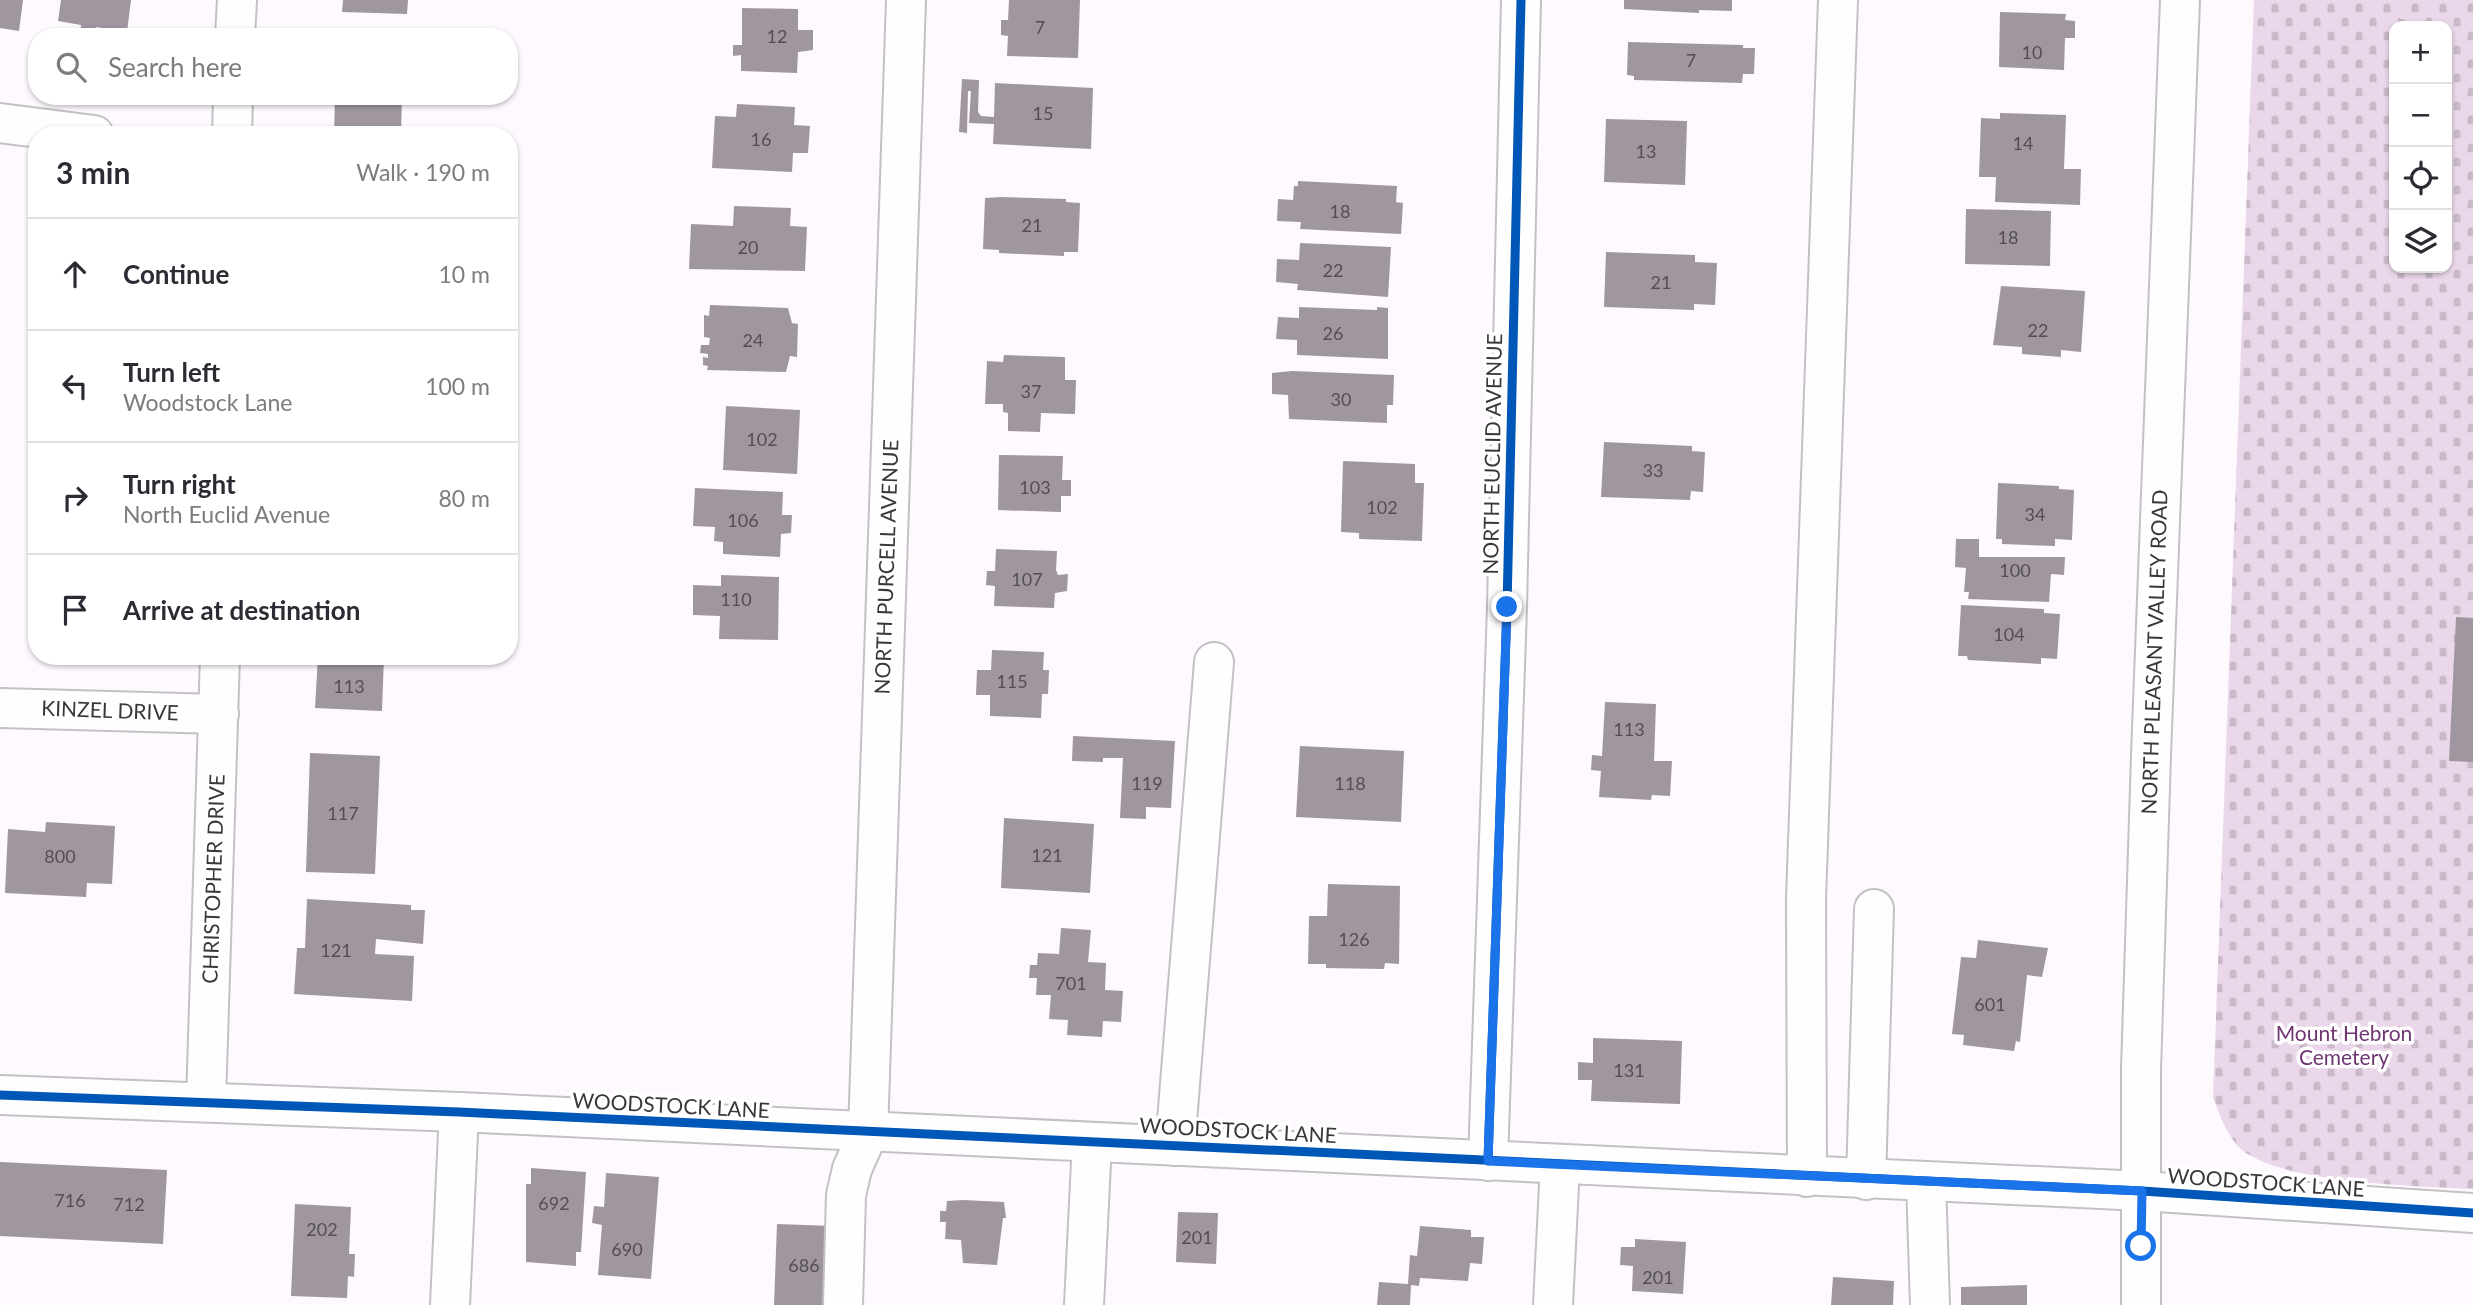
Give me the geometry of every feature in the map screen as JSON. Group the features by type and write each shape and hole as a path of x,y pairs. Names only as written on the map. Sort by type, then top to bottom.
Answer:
{"street":[{"path":"235,28 237,0"},
{"name":"NORTH PURCELL AVENUE","path":"868,1133 906,0"},
{"name":"NORTH EUCLID AVENUE","path":"1488,1161 1507,607 1521,0"},
{"path":"1807,1177 1806,899 1822,523 1838,0"},
{"name":"NORTH PLEASANT VALLEY ROAD","path":"2141,1305 2141,1070 2180,0"},
{"path":"232,126 233,105"},
{"path":"0,123 28,127"},
{"path":"1174,1146 1214,662"},
{"name":"CHRISTOPHER DRIVE","path":"206,1102 220,665"},
{"name":"KINZEL DRIVE","path":"0,708 219,714"},
{"path":"1866,1180 1874,909"},
{"name":"WOODSTOCK LANE","path":"0,1095 459,1112 2142,1191 2473,1213"},
{"path":"450,1305 459,1112"},
{"path":"843,1305 846,1195 852,1170 868,1133"},
{"path":"1084,1305 1092,1143"},
{"path":"1553,1305 1560,1165"},
{"path":"1926,1182 1930,1305"}],"path":[{"path":"2402,21 2403,0"}],"green space":[{"name":"Mount Hebron Cemetery","path":"2254,0 2473,0 2473,1189 2348,1180 2281,1168 2255,1158 2237,1145 2226,1128 2213,1097"}],"building":[{"path":"0,0 23,0 19,31 0,28"},
{"path":"61,0 131,0 128,28 81,28 81,25 58,21"},
{"path":"343,0 408,0 407,14 342,12"},
{"path":"1009,0 1080,0 1078,58 1007,56 1008,36 1001,35 1001,20 1008,20"},
{"path":"1624,0 1732,0 1732,11 1699,10 1699,13 1624,9"},
{"path":"742,8 798,9 798,30 813,30 813,50 798,52 797,73 741,71 741,55 733,56 733,45 742,45"},
{"path":"2000,12 2066,14 2065,20 2075,21 2075,38 2065,38 2064,70 1999,67"},
{"path":"1628,42 1743,45 1743,48 1755,48 1754,74 1743,74 1742,83 1634,80 1634,76 1627,75"},
{"path":"962,79 979,80 978,112 981,116 994,117 995,83 1093,88 1091,149 993,144 994,124 969,123 971,91 968,91 967,133 959,132"},
{"path":"737,104 795,107 794,125 810,126 808,153 793,153 792,172 712,168 715,116 736,117"},
{"path":"335,105 402,105 401,126 334,126"},
{"path":"2000,113 2066,115 2064,169 2081,169 2080,205 1995,202 1996,177 1979,177 1981,118 2000,119"},
{"path":"1606,119 1687,121 1685,185 1604,182"},
{"path":"1298,181 1397,186 1396,202 1403,203 1401,234 1300,229 1301,222 1277,221 1278,199 1293,200 1294,186 1298,186"},
{"path":"985,198 1066,199 1066,202 1080,203 1078,252 1064,252 1064,256 999,253 999,250 983,249"},
{"path":"734,206 791,208 790,226 807,227 805,271 689,269 691,224 733,226"},
{"path":"1966,209 2051,211 2050,266 1965,264"},
{"path":"1300,243 1391,247 1388,297 1297,290 1298,284 1276,282 1277,259 1299,260"},
{"path":"1606,252 1695,255 1695,262 1717,263 1715,305 1694,304 1694,310 1604,307"},
{"path":"2001,286 2085,291 2081,352 2061,350 2061,357 2022,354 2022,347 1993,345"},
{"path":"710,305 788,308 792,323 798,324 797,357 790,356 786,372 707,370 708,366 703,365 703,357 708,358 708,354 700,353 701,345 709,345 710,338 704,337 704,315 709,316"},
{"path":"1299,307 1377,310 1377,307 1388,308 1388,359 1297,355 1297,340 1276,339 1278,317 1299,318"},
{"path":"1004,355 1065,357 1065,380 1076,380 1075,414 1041,413 1040,432 1008,431 1008,413 1003,412 1003,404 985,404 987,361 1003,362"},
{"path":"1292,371 1394,375 1393,405 1387,405 1387,423 1289,419 1288,395 1272,394 1272,373"},
{"path":"726,406 800,410 797,474 723,470"},
{"path":"1604,442 1692,446 1692,451 1705,452 1703,492 1691,491 1690,500 1601,497"},
{"path":"999,455 1063,456 1062,480 1071,480 1071,496 1061,496 1061,512 998,510"},
{"path":"1343,461 1415,464 1415,483 1424,483 1422,541 1359,539 1359,533 1341,532"},
{"path":"1998,483 2059,486 2059,489 2074,490 2072,540 2055,539 2055,546 2002,544 2002,539 1996,539"},
{"path":"695,488 783,492 782,515 792,515 791,533 781,534 780,557 723,554 723,542 714,541 715,527 693,526"},
{"path":"1956,539 1979,539 1979,557 2065,557 2064,575 2051,574 2049,602 1968,599 1969,592 1964,592 1966,568 1955,567"},
{"path":"996,549 1057,551 1058,575 1068,574 1067,591 1055,593 1054,608 994,606 995,586 986,585 987,571 995,571"},
{"path":"721,575 779,577 778,640 719,639 720,616 693,615 693,585 721,586"},
{"path":"1961,605 2044,609 2044,613 2060,614 2057,659 2041,658 2041,664 1968,660 1967,656 1958,656"},
{"path":"2456,617 2473,618 2473,762 2449,761"},
{"path":"992,650 1044,652 1043,670 1049,670 1048,694 1042,694 1041,718 990,716 990,695 976,695 977,670 991,670"},
{"path":"317,665 384,665 382,711 315,708"},
{"path":"1605,702 1656,704 1654,761 1672,761 1670,796 1652,795 1651,800 1599,797 1601,771 1591,770 1592,755 1602,756"},
{"path":"1073,736 1175,741 1171,808 1146,807 1146,819 1120,818 1123,758 1103,758 1103,762 1072,761"},
{"path":"1300,746 1404,751 1401,822 1296,817"},
{"path":"310,753 380,756 375,874 306,872"},
{"path":"1004,818 1094,824 1090,893 1001,888"},
{"path":"46,822 115,826 112,884 87,883 86,897 5,893 8,829 45,832"},
{"path":"1328,884 1400,886 1399,964 1385,963 1384,969 1326,968 1326,964 1308,964 1309,916 1327,916"},
{"path":"307,899 411,905 411,910 425,910 423,944 376,939 375,954 414,956 412,1001 294,994 297,948 305,948"},
{"path":"1061,928 1091,930 1088,962 1106,963 1105,990 1123,991 1121,1022 1103,1021 1102,1037 1067,1035 1068,1020 1049,1019 1051,995 1036,995 1037,978 1029,978 1030,965 1037,965 1038,953 1059,954"},
{"path":"1978,940 2048,948 2042,977 2027,975 2020,1042 2016,1041 2014,1051 1963,1045 1964,1035 1952,1034 1961,957 1976,958"},
{"path":"1593,1038 1682,1041 1680,1104 1591,1101 1592,1080 1578,1080 1578,1062 1593,1063"},
{"path":"0,1162 167,1170 163,1244 0,1236"},
{"path":"531,1168 586,1172 581,1252 576,1252 576,1266 526,1262 526,1184 531,1184"},
{"path":"606,1173 659,1177 651,1279 598,1275 602,1225 592,1223 594,1206 604,1207"},
{"path":"947,1201 1004,1202 1006,1218 1003,1218 997,1265 963,1263 961,1240 945,1239 946,1222 940,1222 940,1211 946,1211"},
{"path":"295,1204 351,1207 349,1254 355,1254 354,1277 348,1276 347,1298 291,1296"},
{"path":"1178,1212 1218,1213 1216,1264 1176,1262"},
{"path":"777,1224 833,1226 831,1305 774,1305"},
{"path":"1420,1226 1471,1230 1471,1237 1484,1237 1482,1264 1470,1263 1468,1281 1420,1278 1419,1286 1411,1285 1410,1305 1377,1305 1379,1282 1408,1284 1410,1255 1417,1256"},
{"path":"1635,1239 1686,1242 1683,1294 1632,1291 1633,1266 1620,1265 1621,1247 1635,1247"},
{"path":"1833,1277 1894,1281 1893,1305 1831,1305"},
{"path":"2027,1285 2027,1305 1961,1305 1961,1287"}],"cycle path":[{"path":"1488,1161 1507,607 1521,0"},
{"path":"0,1095 459,1112 2142,1191 2473,1213"}],"route":[{"path":"1507,607 1488,1161 2142,1191 2141,1246"}]}
